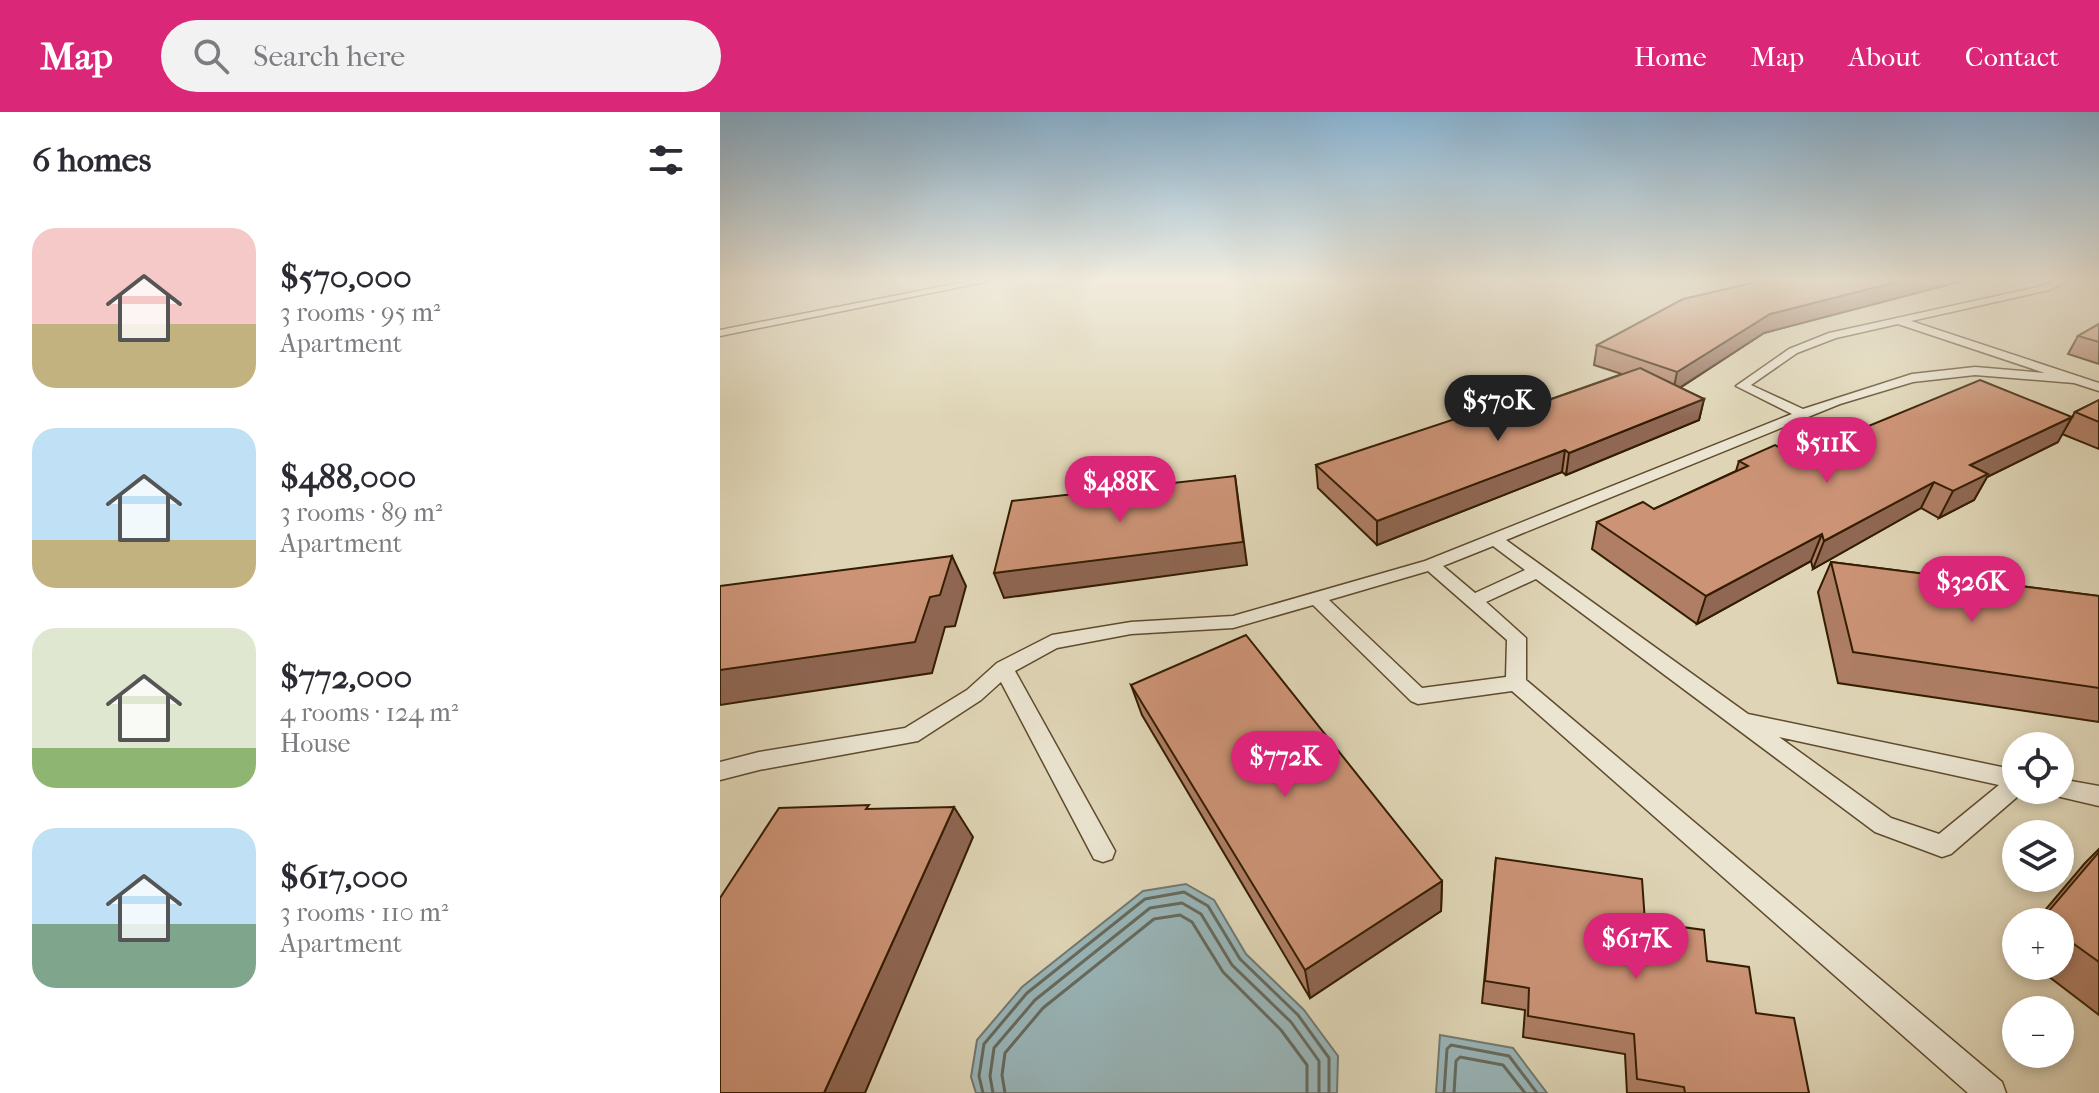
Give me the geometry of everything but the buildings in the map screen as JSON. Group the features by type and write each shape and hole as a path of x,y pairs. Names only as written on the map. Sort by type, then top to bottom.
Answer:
{"lane":[{"path":"720,333 757,326"},
{"path":"1803,414 1742,386 1793,351 1833,335 1874,326"},
{"path":"1916,326 2099,387"},
{"path":"720,771 759,761 910,735 974,695 1004,668 1052,642 1131,628 1233,622 1431,565 1803,414 1912,378 1975,371 2074,379"},
{"path":"1494,539 1883,825 1942,846 2002,793"},
{"path":"1431,565 1517,638 1516,683"},
{"path":"1474,601 1538,571"},
{"path":"1316,598 1418,696 1516,683 1991,1093"},
{"path":"1004,668 1103,851"},
{"path":"1740,720 2002,778"},
{"path":"2074,791 2097,797"}],"water":[{"path":"1186,884 1214,900 1246,954 1304,1010 1338,1056 1337,1093 976,1093 971,1077 977,1040 1022,987 1143,891"},
{"path":"1440,1035 1513,1048 1547,1093 1436,1093"}]}
